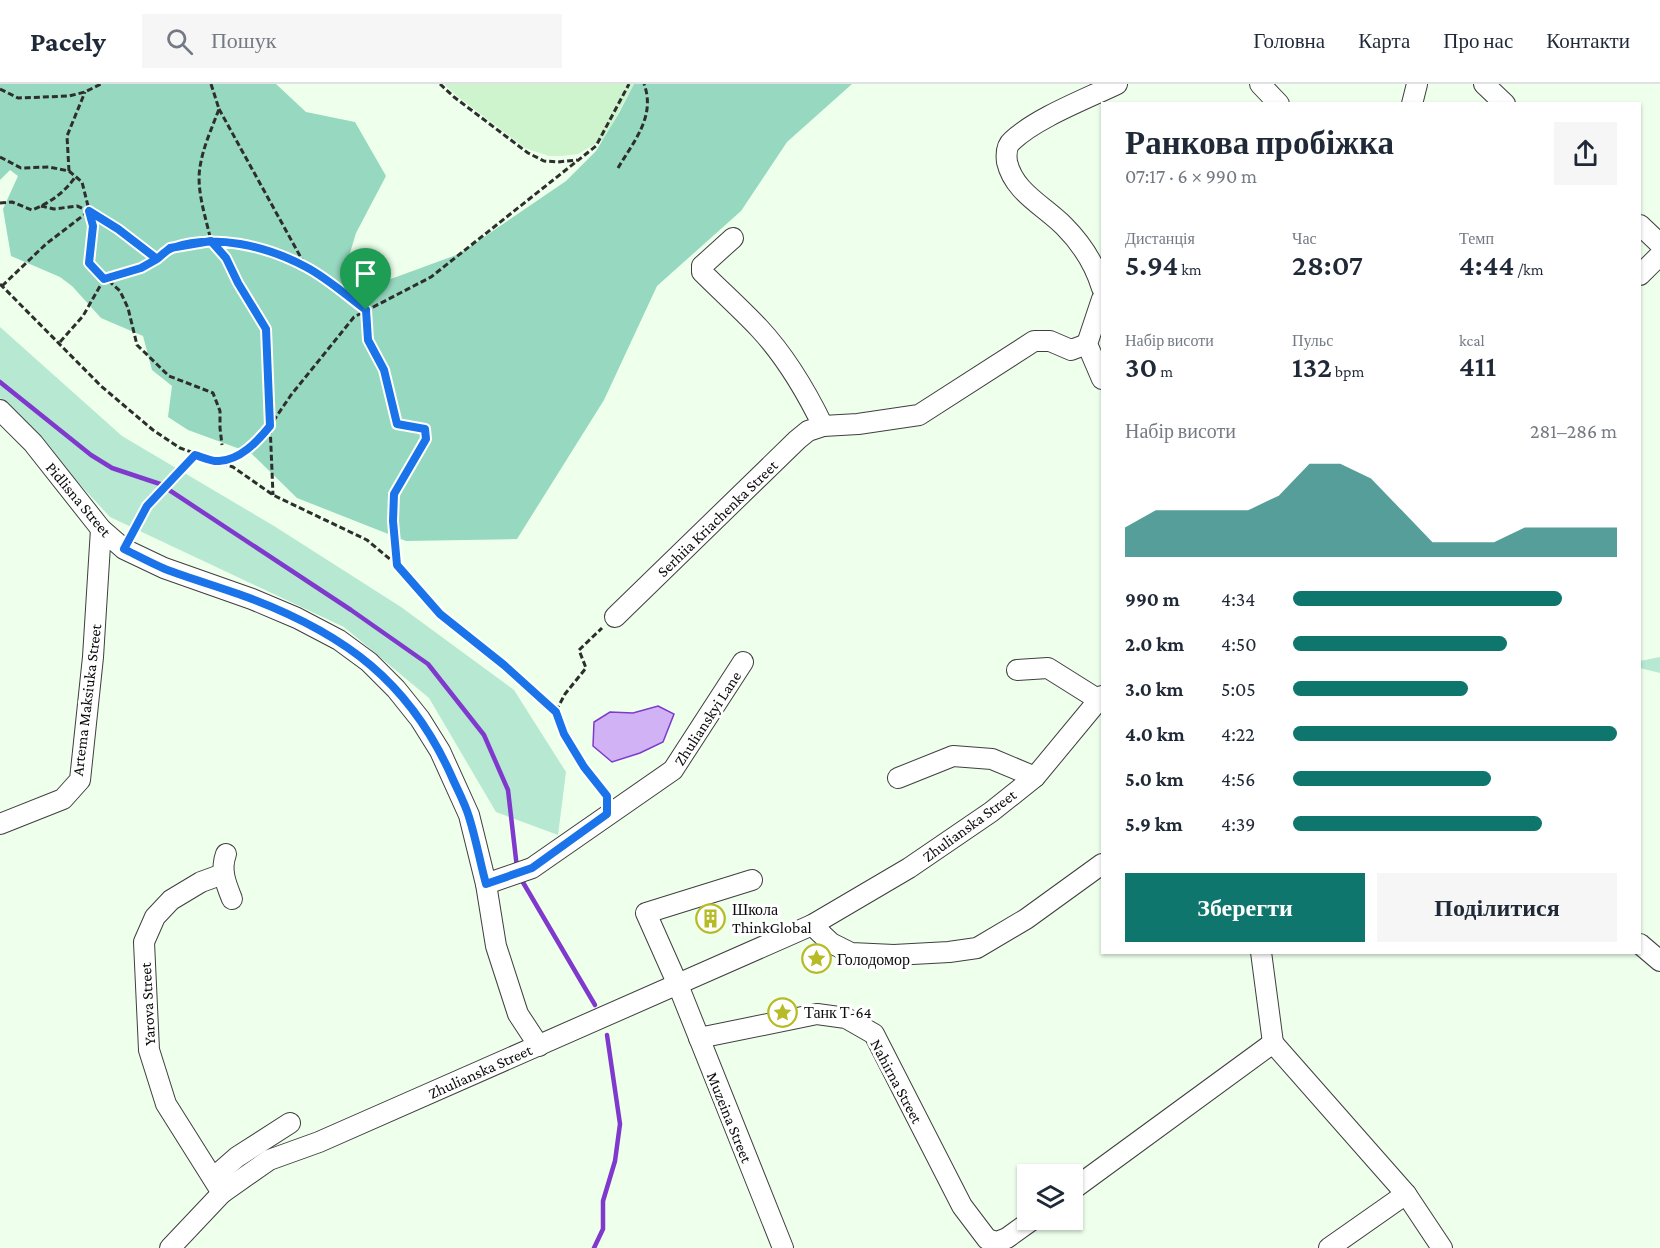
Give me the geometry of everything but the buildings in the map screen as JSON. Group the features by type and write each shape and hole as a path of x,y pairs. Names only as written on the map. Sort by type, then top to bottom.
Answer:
{"street":[{"path":"1101,285 1096,268 1064,226 1012,178 1006,153 1009,143 1029,128 1117,84"},
{"path":"1260,84 1276,102"},
{"path":"1412,102 1417,84"},
{"path":"1484,84 1503,102"},
{"path":"1641,226 1660,244"},
{"path":"733,238 702,266 702,272 759,328 780,354 803,387 823,426"},
{"path":"1641,274 1660,255"},
{"path":"1101,302 1087,344 1101,377"},
{"name":"Serhiia Kriachenka Street","path":"615,617 808,431 823,426 858,424 919,415 1034,341 1050,341 1071,350 1087,344"},
{"name":"Pidlisna Street","path":"0,410 33,443 101,529 124,549 164,568 252,599 297,618 339,640 369,662 396,689 420,718 440,751 469,815 486,884 496,946 518,1014 539,1046"},
{"name":"Artema Maksiuka Street","path":"0,824 63,799 80,780 93,657 101,529"},
{"name":"Zhulianskyi Lane","path":"486,884 532,868 673,770 743,662"},
{"path":"1017,670 1048,668 1101,698"},
{"name":"Zhulianska Street","path":"170,1248 218,1186 269,1160 320,1142 812,925 909,868 991,812 1035,777 1101,698"},
{"path":"898,778 953,756 992,759 1035,777"},
{"path":"226,854 223,862 224,880 232,899"},
{"path":"812,925 831,943 851,953 894,955 977,948 1026,920 1101,865"},
{"name":"Yarova Street","path":"218,1186 166,1104 149,1050 144,942 155,917 171,900 201,882 224,874"},
{"name":"Muzeina Street","path":"752,880 646,913 678,985 783,1248"},
{"path":"1641,945 1660,961"},
{"path":"1261,954 1273,1043 1406,1194 1442,1248"},
{"name":"Nahirna Street","path":"699,1038 817,1014 846,1018 860,1025 874,1034 962,1206 987,1239 997,1242 1018,1230"},
{"path":"1083,1182 1273,1043"},
{"path":"218,1186 237,1157 290,1123"},
{"path":"1329,1248 1406,1194"}],"path":[{"path":"0,89 18,98 69,96 85,92 101,84"},
{"path":"211,84 219,109 306,267"},
{"path":"440,84 528,153 544,161 580,159"},
{"path":"217,462 236,457 256,442 354,317 431,277 596,146 629,84"},
{"path":"618,168 646,120 648,96 644,84"},
{"path":"69,171 67,136 85,92"},
{"path":"219,109 200,169 202,196 211,241 226,258 238,283 266,329 273,495"},
{"path":"0,157 21,168 49,166 69,171 82,182 93,226 89,263 104,279 120,291 128,308 137,345 169,376 213,393 220,411 222,445"},
{"path":"0,204 12,202 32,210 68,188 76,176"},
{"path":"41,206 54,210 77,206 89,211 118,229 157,259"},
{"path":"89,211 46,244 1,285 60,342 101,386 153,430 180,448 232,467 273,495 367,540 397,565 440,614 504,665 556,712 564,734 584,767 607,796 607,814"},
{"path":"60,342 83,316 104,279 141,268 170,248 211,241 235,243 269,251 306,267 366,310"},
{"path":"366,310 368,340 384,370 397,424 425,429 426,439 394,494 393,521 397,565"},
{"path":"124,549 147,506 195,455"},
{"path":"556,712 565,694 586,668 579,650 615,617"}],"green space":[{"path":"0,84 276,84 306,112 355,122 386,176 356,233 350,253 388,280 459,254 566,181 596,151 634,84 852,84 787,142 741,211 657,286 604,400 517,539 406,541 297,498 251,453 188,430 168,417 172,386 152,370 143,336 101,318 72,286 60,277 11,256 3,209 18,176 10,170 0,180"},
{"path":"444,84 634,84 604,139 578,154 549,156 525,148"},
{"path":"0,327 122,436 274,526 401,607 514,690 566,772 558,835 496,812 429,698 344,627 110,517 0,398"},
{"path":"1660,657 1660,673 1641,668 1641,661"}],"shaded area":[{"path":"658,706 674,714 663,742 640,753 612,762 593,746 594,722 610,712 633,713"}],"waterway":[{"path":"0,382 91,455 112,468 160,484 351,610 428,664 484,735 508,790 517,868"},
{"path":"521,879 595,1005"},
{"path":"594,1248 603,1229 603,1201 615,1161 620,1124 607,1035"}],"place":[{"name":"Школа ThinkGlobal","path":"711,918"},
{"name":"Голодомор","path":"816,959"},
{"name":"Танк Т-64","path":"783,1012"}],"route":[{"path":"366,310 306,267 269,251 235,243 211,241 170,248 157,259 118,229 89,211 93,226 89,263 104,279 141,268 157,259 170,248 188,244 211,241 226,258 238,283 266,329 270,426 256,442 236,457 217,462 195,455 147,506 124,549 164,568 252,599 297,618 339,640 369,662 420,718 440,751 469,815 486,884 532,868 607,814 607,796 584,767 564,734 556,712 504,665 440,614 397,565 393,521 394,494 426,439 425,429 397,424 384,370 368,340 366,310"}]}
